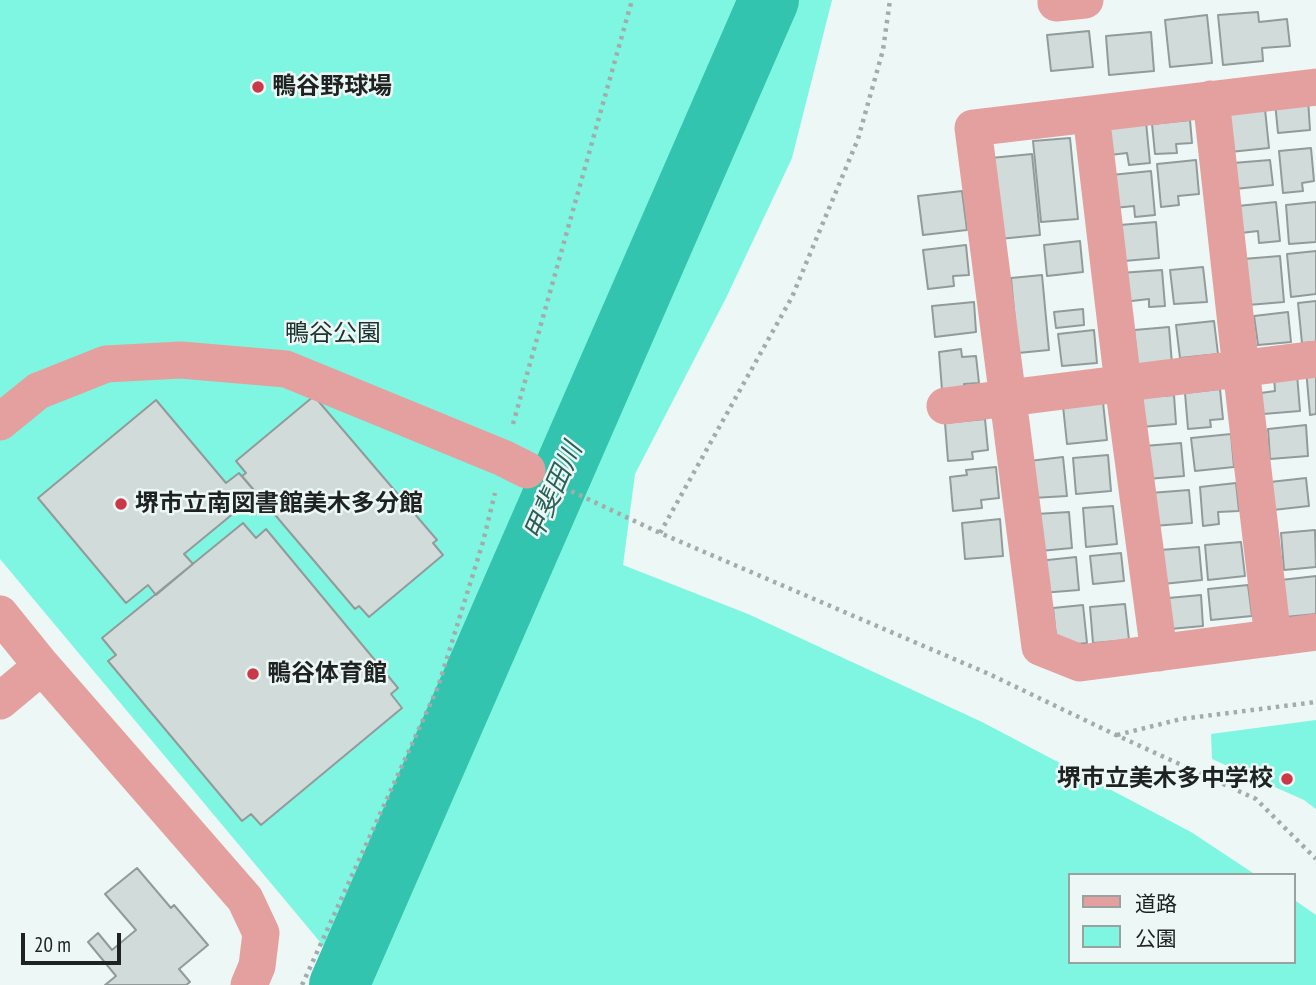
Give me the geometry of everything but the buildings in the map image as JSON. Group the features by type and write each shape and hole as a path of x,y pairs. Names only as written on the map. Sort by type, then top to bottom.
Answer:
{"street":[{"path":"1056,0 1056,3 1085,0"},
{"path":"1316,87 973,128 1040,647 1080,663 1316,632"},
{"path":"1211,99 1273,638"},
{"path":"1091,114 1159,653"},
{"path":"945,406 1316,359"},
{"path":"0,422 38,391 106,364 181,360 286,369 515,464"},
{"path":"0,614 245,900 261,933 257,966 249,985"},
{"path":"0,701 42,666"}],"path":[{"path":"302,985 438,687 483,542 515,464 632,0"},
{"path":"660,533 792,297 858,139 883,50 890,0"},
{"path":"515,464 623,517 989,674 1256,799 1316,859"},
{"path":"1116,735 1181,719 1316,702"}],"green space":[{"name":"鴨谷公園","path":"0,0 832,0 792,158 726,298 635,474 623,565 748,614 982,722 1191,832 1253,873 1068,873 1068,964 1295,964 1295,900 1316,915 1316,985 356,985 0,559"},
{"name":"堺市立美木多中学校","path":"1316,720 1316,809 1304,800 1212,759 1211,734"}],"waterway":[{"name":"甲斐田川","path":"339,985 769,0"}],"place":[{"name":"鴨谷野球場","path":"258,87"},
{"name":"堺市立南図書館美木多分館","path":"121,504"},
{"name":"鴨谷体育館","path":"253,674"},
{"name":"堺市立美木多中学校","path":"1287,779"}]}
